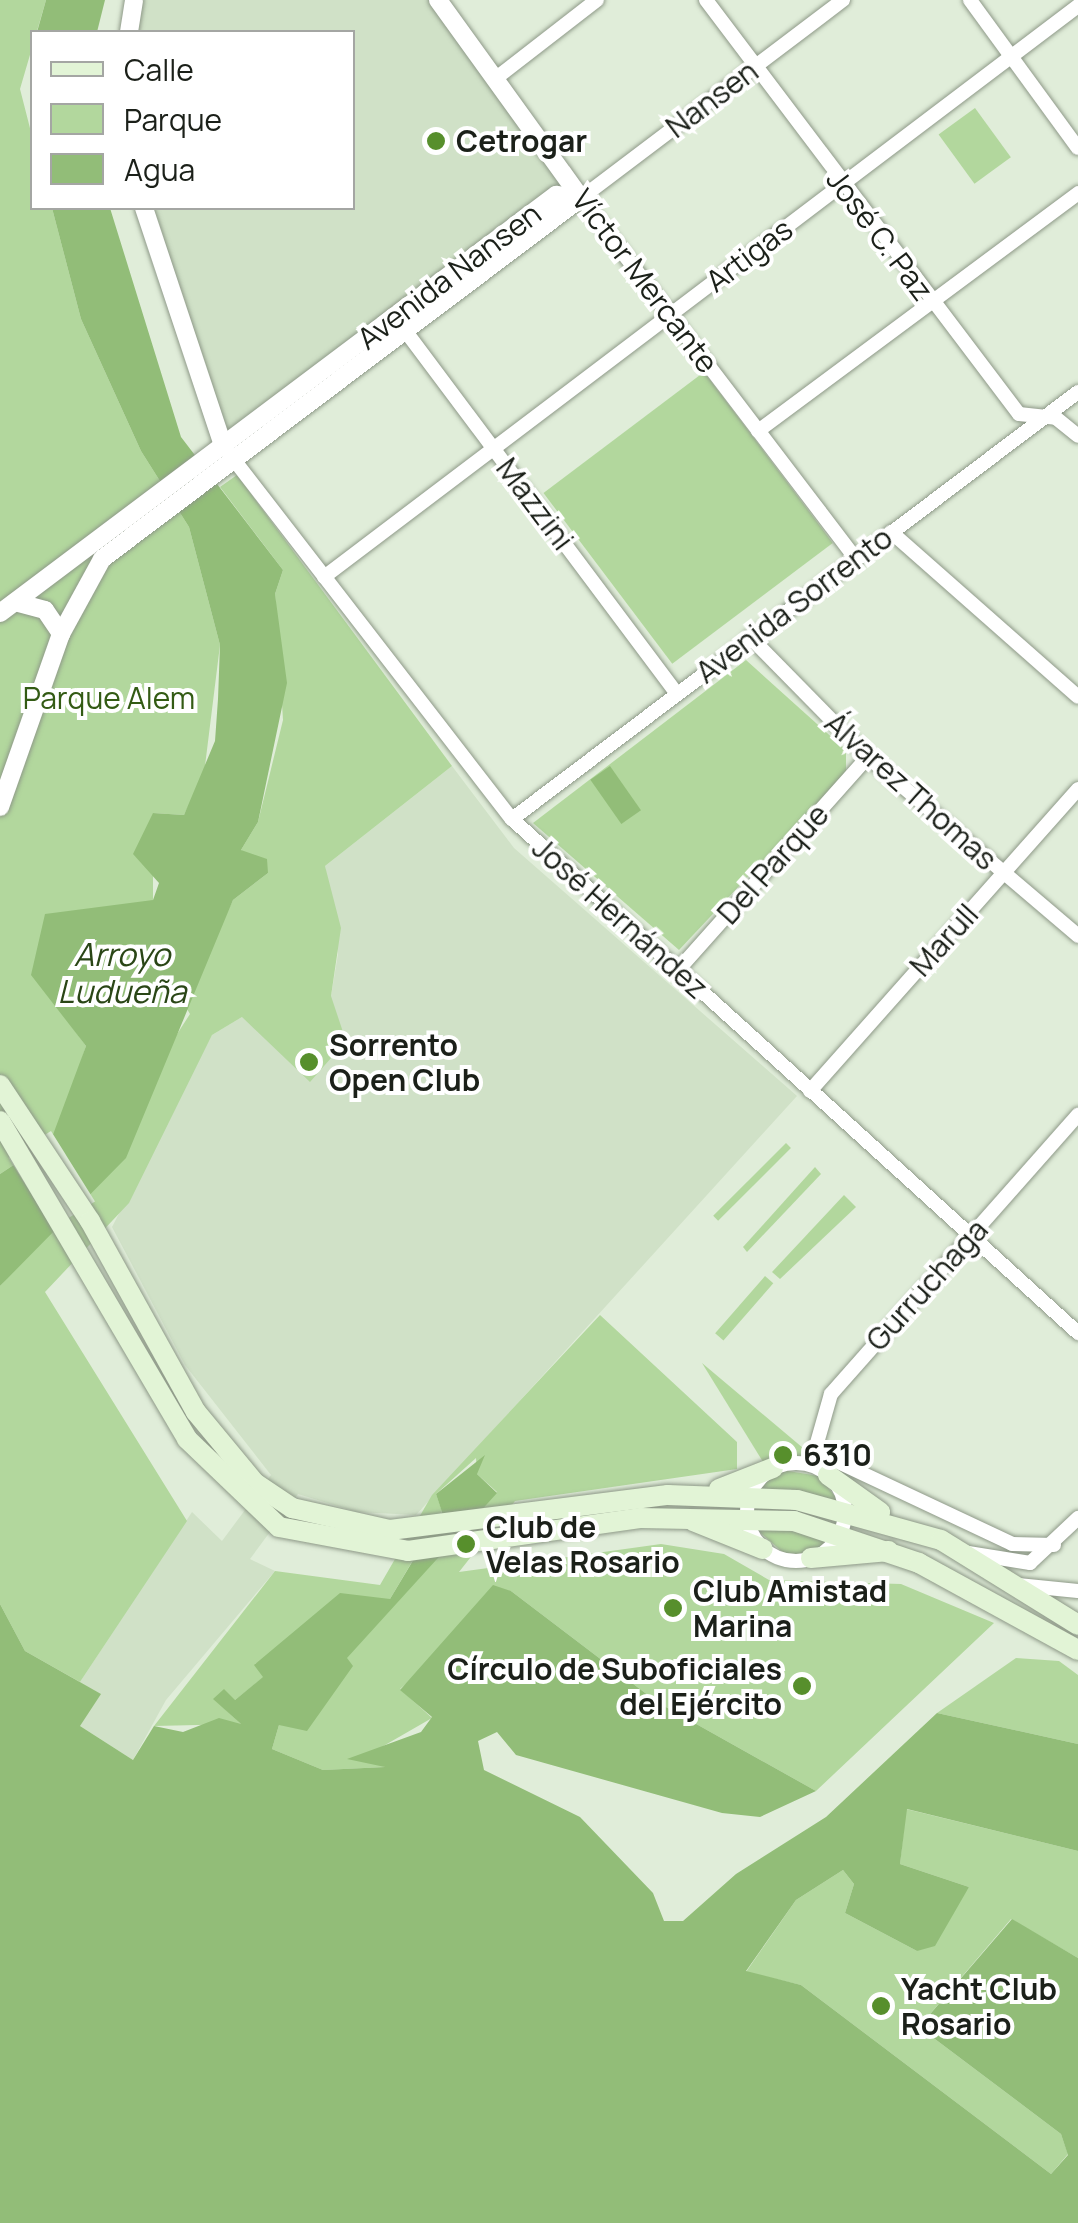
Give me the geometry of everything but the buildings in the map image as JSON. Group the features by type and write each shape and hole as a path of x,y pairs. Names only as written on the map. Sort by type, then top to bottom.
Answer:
{"main road":[{"path":"0,1085 16,1106 99,1260 195,1450 243,1502 279,1527 408,1551 748,1505 845,1509 894,1522 961,1552 1018,1584 1078,1625"},
{"path":"0,1121 99,1260 212,1434 255,1483 292,1508 363,1527 425,1528 711,1492 773,1468"},
{"path":"821,1465 894,1522"},
{"path":"711,1492 890,1551 1078,1650"},
{"path":"682,1516 763,1548"},
{"path":"811,1558 890,1551"}],"street":[{"path":"129,30 134,0"},
{"name":"Víctor Mercante","path":"438,0 581,198 856,559"},
{"path":"495,79 598,0"},
{"name":"José C. Paz","path":"706,0 930,303 1019,414 1046,414 1078,436"},
{"name":"Nansen","path":"581,198 843,0"},
{"path":"970,0 1078,148"},
{"name":"Artigas","path":"324,576 1078,6"},
{"path":"758,431 1078,193"},
{"name":"Avenida Nansen","path":"8,607 222,457 399,323 581,198"},
{"path":"145,210 222,457"},
{"name":"Mazzini","path":"399,323 676,693"},
{"name":"Avenida Sorrento","path":"512,820 1078,392"},
{"name":"José Hernández","path":"222,457 324,576 512,820 1078,1333"},
{"name":"Avenida Nansen","path":"0,807 58,642 102,559 134,520"},
{"path":"892,532 1078,697"},
{"path":"8,607 45,610 58,642"},
{"name":"Álvarez Thomas","path":"750,638 868,757 1078,936"},
{"name":"Del Parque","path":"678,970 868,757"},
{"name":"Marull","path":"810,1090 1078,789"},
{"name":"Gurruchaga","path":"821,1465 831,1394 1078,1115"},
{"path":"821,1465 845,1509 840,1532 811,1558 763,1548 748,1505 773,1468 821,1465 1012,1544 1054,1545"},
{"path":"961,1552 1014,1566 1054,1545 1078,1518"},
{"path":"1018,1584 1078,1591"}],"shaded area":[{"path":"134,0 438,0 581,198 556,195 223,445 145,210 355,210 355,30 129,30"},
{"path":"452,766 514,848 797,1096 416,1515 357,1512 298,1494 250,1559 275,1571 166,1700 133,1760 80,1726 80,1682 192,1512 222,1541 271,1475 185,1365 112,1227 212,1035 242,1017 331,996 338,954 325,866"}],"green space":[{"name":"Parque Alem","path":"0,0 46,0 37,30 30,30 30,55 20,89 30,128 30,210 53,210 81,319 141,451 189,527 220,645 204,774 184,815 153,813 153,900 61,1012 86,1046 61,1122 51,1140 0,1174"},
{"path":"975,108 1011,157 974,184 939,134"},
{"path":"704,372 833,543 672,664 543,493"},
{"name":"Sorrento Open Club","path":"237,475 452,766 325,866 341,928 331,996 346,1041 310,1082 242,1017 212,1035 129,1203 45,1292 187,1521 80,1682 25,1651 0,1604 0,1286 52,1228 190,1014 184,1004 233,900 268,873 241,850 258,822 283,720 275,594 283,570 220,487"},
{"path":"746,660 846,750 846,772 679,950 533,823"},
{"path":"786,1143 791,1148 718,1221 713,1216"},
{"path":"815,1167 821,1174 747,1252 743,1247"},
{"path":"844,1195 856,1207 780,1279 772,1272"},
{"path":"765,1276 773,1283 723,1341 715,1333"},
{"path":"600,1315 737,1442 737,1469 515,1501 459,1572 661,1544 724,1554 769,1580 901,1584 994,1623 816,1791 657,1702 511,1591 400,1689 432,1718 366,1756 385,1767 323,1770 272,1749 279,1725 497,1492 477,1474 476,1458 436,1494 442,1511 390,1599 255,1664 264,1677 235,1700 214,1699 241,1724 154,1726 275,1571 380,1585 432,1495"},
{"path":"702,1363 803,1448 809,1458 765,1465"},
{"path":"782,1470 819,1476 840,1503 757,1489"},
{"path":"754,1527 830,1538 818,1552 787,1556"},
{"path":"1016,1658 1059,1661 1078,1675 1078,1744 937,1713"},
{"name":"Yacht Club Rosario","path":"906,1809 1078,1851 1078,1958 1011,1919 919,2027 1061,2134 1068,2154 1051,2174 801,1985 746,1972 796,1900 843,1870 854,1884 845,1913 917,1951 969,1887 900,1864"}],"water":[{"path":"46,0 105,0 98,30 38,30"},
{"name":"Arroyo Ludueña","path":"53,210 111,210 181,437 283,570 275,594 287,683 258,822 241,850 267,859 268,873 233,900 126,1158 0,1286 0,1174 51,1140 86,1046 31,975 45,914 153,900 159,883 133,854 153,813 184,815 215,741 220,645 189,527 141,451 81,319"},
{"path":"610,766 641,810 621,824 590,780"},
{"path":"485,1455 477,1474 497,1493 347,1658 353,1666 307,1731 279,1725 272,1749 323,1770 385,1767 347,1759 421,1732 432,1717 400,1690 493,1585 511,1591 657,1702 816,1791 760,1817 722,1813 516,1755 497,1732 478,1741 484,1770 580,1817 653,1893 664,1921 683,1921 736,1874 826,1817 937,1713 1078,1744 1078,1851 907,1809 900,1864 969,1887 935,1946 917,1951 845,1913 854,1884 843,1870 796,1900 746,1971 801,1985 1051,2174 1068,2155 1061,2134 919,2027 1012,1919 1078,1958 1078,2223 0,2223 0,1604 25,1651 101,1694 80,1726 133,1760 154,1726 183,1732 219,1718 241,1724 213,1699 224,1689 235,1700 263,1677 254,1665 340,1593 390,1599 442,1512 436,1494"}],"pier":[{"path":"51,1131 95,1201 53,1228 9,1157"}],"place":[{"name":"Cetrogar","path":"436,141"},
{"name":"Sorrento Open Club","path":"309,1062"},
{"name":"6310","path":"783,1455"},
{"name":"Club de Velas Rosario","path":"466,1544"},
{"name":"Club Amistad Marina","path":"673,1608"},
{"name":"Círculo de Suboficiales del Ejército","path":"802,1686"},
{"name":"Yacht Club Rosario","path":"881,2006"}]}
